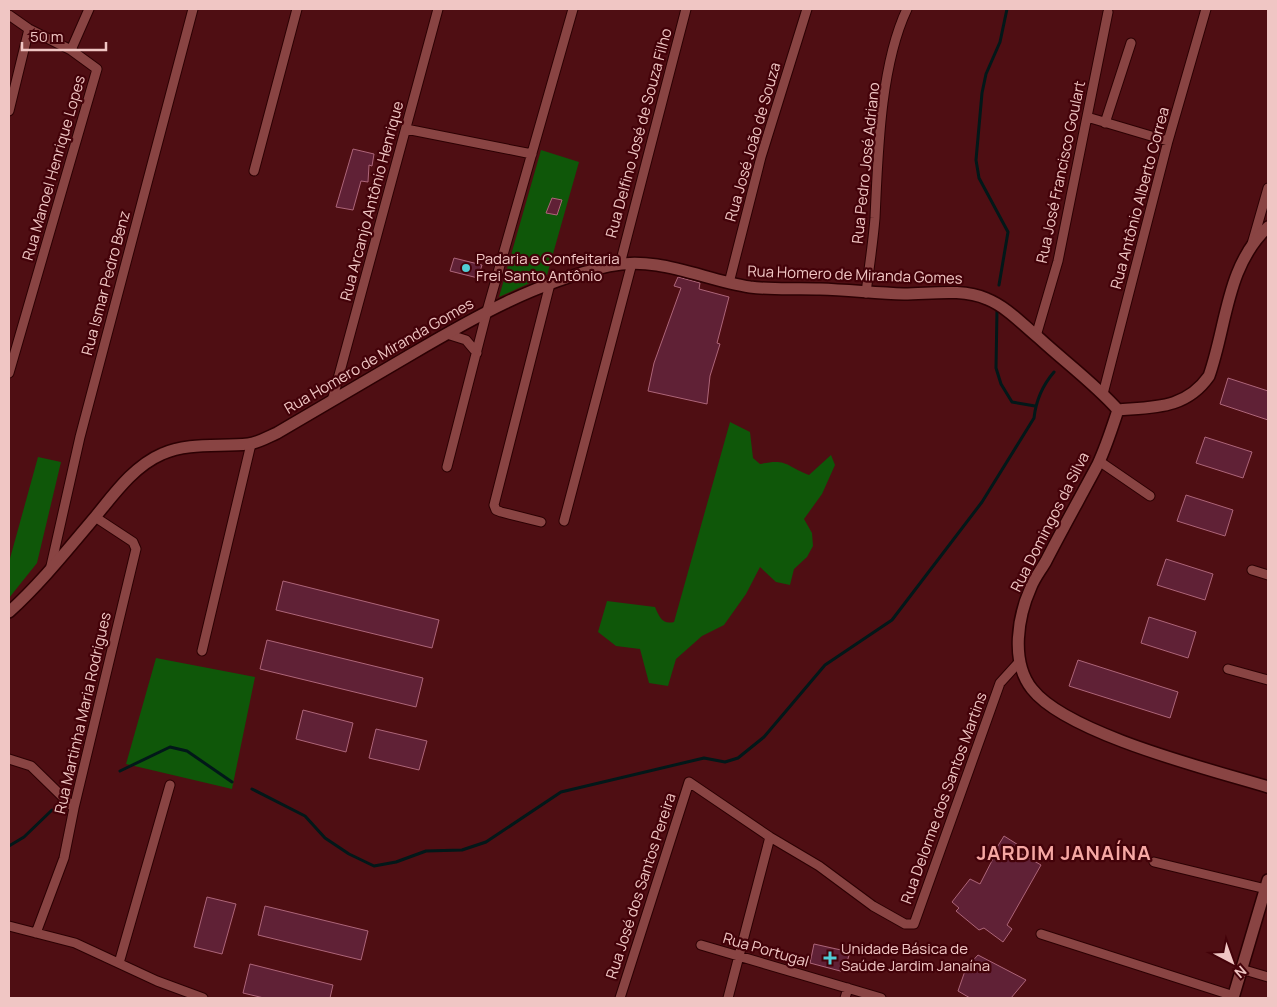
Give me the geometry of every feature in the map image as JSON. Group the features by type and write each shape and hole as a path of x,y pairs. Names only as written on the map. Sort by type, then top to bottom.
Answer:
{"street":[{"path":"71,50 89,9"},
{"name":"Rua Ismar Pedro Benz","path":"51,566 80,437 193,9"},
{"path":"254,172 297,9"},
{"name":"Rua Arcanjo Antônio Henrique","path":"332,401 438,9"},
{"path":"447,467 487,311 573,9"},
{"name":"Rua Delfino José de Souza Filho","path":"620,264 686,9"},
{"name":"Rua José João de Souza","path":"729,283 761,157 807,9"},
{"name":"Rua Pedro José Adriano","path":"866,293 874,218 879,142 894,47 899,26 907,9"},
{"name":"Rua Antônio Alberto Correa","path":"1103,394 1168,141 1206,9"},
{"name":"Rua José Francisco Goulart","path":"1036,336 1058,260 1108,12"},
{"name":"Rua Manoel Henrique Lopes","path":"9,373 97,69 71,50 29,29 10,13"},
{"path":"9,111 29,29"},
{"path":"1105,122 1131,43"},
{"path":"1087,117 1168,141"},
{"path":"406,129 532,154"},
{"path":"1118,410 1146,409 1170,405 1200,388 1209,376 1215,359 1234,280 1252,244 1268,188"},
{"path":"1252,244 1268,227"},
{"path":"564,521 632,263"},
{"name":"Rua Homero de Miranda Gomes","path":"9,612 37,586 51,566 121,486 148,462 163,453 200,446 251,444 277,433 487,311 550,284 620,264 632,263 666,266 729,283 766,289 822,289 866,293 958,293 985,298 1007,310 1103,394 1118,410"},
{"path":"541,522 496,510 494,504 550,284"},
{"path":"447,334 466,340 477,353"},
{"name":"Rua Domingos da Silva","path":"1118,410 1099,461 1030,588 1020,630 1020,661 1026,680 1032,690 1071,718 1106,734 1152,752 1268,788"},
{"path":"202,651 251,444"},
{"path":"1099,461 1150,496"},
{"name":"Rua Martinha Maria Rodrigues","path":"36,933 64,858 74,808 136,549 134,542 95,517"},
{"path":"1252,570 1268,575"},
{"name":"Rua Delorme dos Santos Martins","path":"689,782 770,837 820,866 873,906 905,924 914,924 1000,683 1020,661"},
{"path":"1228,669 1268,680"},
{"path":"9,759 31,766 74,808"},
{"name":"Rua José dos Santos Pereira","path":"620,998 689,782"},
{"path":"119,963 170,785"},
{"path":"728,998 770,837"},
{"path":"1041,934 1233,997 1267,885 1154,862"},
{"path":"9,926 75,942 157,981 203,998"},
{"name":"Rua Portugal","path":"701,945 881,998"},
{"path":"1241,969 1268,977"},
{"path":"845,998 848,988"}],"green space":[{"path":"541,150 579,162 547,275 499,297"},
{"path":"730,422 750,432 753,458 760,464 781,462 809,475 831,455 835,465 822,494 804,519 812,533 813,546 807,557 794,569 790,585 776,582 760,567 746,594 724,625 702,636 676,659 668,686 649,683 640,649 616,646 598,632 607,601 655,607 664,621 674,622"},
{"path":"38,457 61,462 37,563 9,598 9,562"},
{"path":"156,658 255,677 232,789 126,764"}],"building":[{"path":"353,149 374,154 372,166 369,165 368,182 361,181 353,210 336,207"},
{"path":"552,198 562,200 557,215 546,213"},
{"name":"Padaria e Confeitaria Frei Santo Antônio","path":"454,258 482,265 478,278 450,271"},
{"path":"678,277 700,283 699,289 729,297 717,343 720,344 710,376 707,404 648,391 654,363 681,288 674,286"},
{"path":"1228,378 1268,391 1268,420 1220,404"},
{"path":"1205,437 1252,452 1243,478 1196,463"},
{"path":"1186,495 1233,510 1225,536 1177,521"},
{"path":"1166,559 1213,574 1205,600 1157,585"},
{"path":"283,581 439,620 432,648 276,610"},
{"path":"1149,617 1196,632 1188,658 1141,643"},
{"path":"267,640 423,678 416,707 260,669"},
{"path":"1078,660 1178,692 1170,718 1069,686"},
{"path":"303,710 353,723 346,752 296,739"},
{"path":"376,729 427,741 419,770 369,758"},
{"path":"1004,836 1020,846 1017,851 1041,865 1007,925 1012,929 1003,942 984,928 979,930 956,911 959,908 952,902 970,879 980,884"},
{"path":"207,897 236,904 222,954 194,947"},
{"path":"265,906 368,931 361,960 258,935"},
{"name":"Unidade Básica de Saúde Jardim Janaína","path":"814,944 850,952 844,972 810,963"},
{"path":"978,955 1026,980 1011,998 970,998 958,991 966,968"},
{"path":"250,964 333,985 330,998 264,998 243,993"}],"waterway":[{"path":"999,285 1008,232 979,178 976,160 982,93 986,74 1000,42 1007,9"},
{"path":"997,310 996,368 1001,384 1012,402 1035,406"},
{"path":"252,789 305,816 325,838 349,854 374,866 396,862 426,851 462,850 486,842 561,792 704,758 725,762 738,758 764,737 825,665 892,620 982,502 1034,418 1040,394 1054,372"},
{"path":"120,771 170,747 187,751 232,782"},
{"path":"9,846 24,837 52,810"}],"place":[{"name":"Padaria e Confeitaria Frei Santo Antônio","path":"466,268"},
{"name":"Unidade Básica de Saúde Jardim Janaína","path":"830,958"}],"district":[{"name":"JARDIM JANAÍNA","path":"1064,853"}]}
